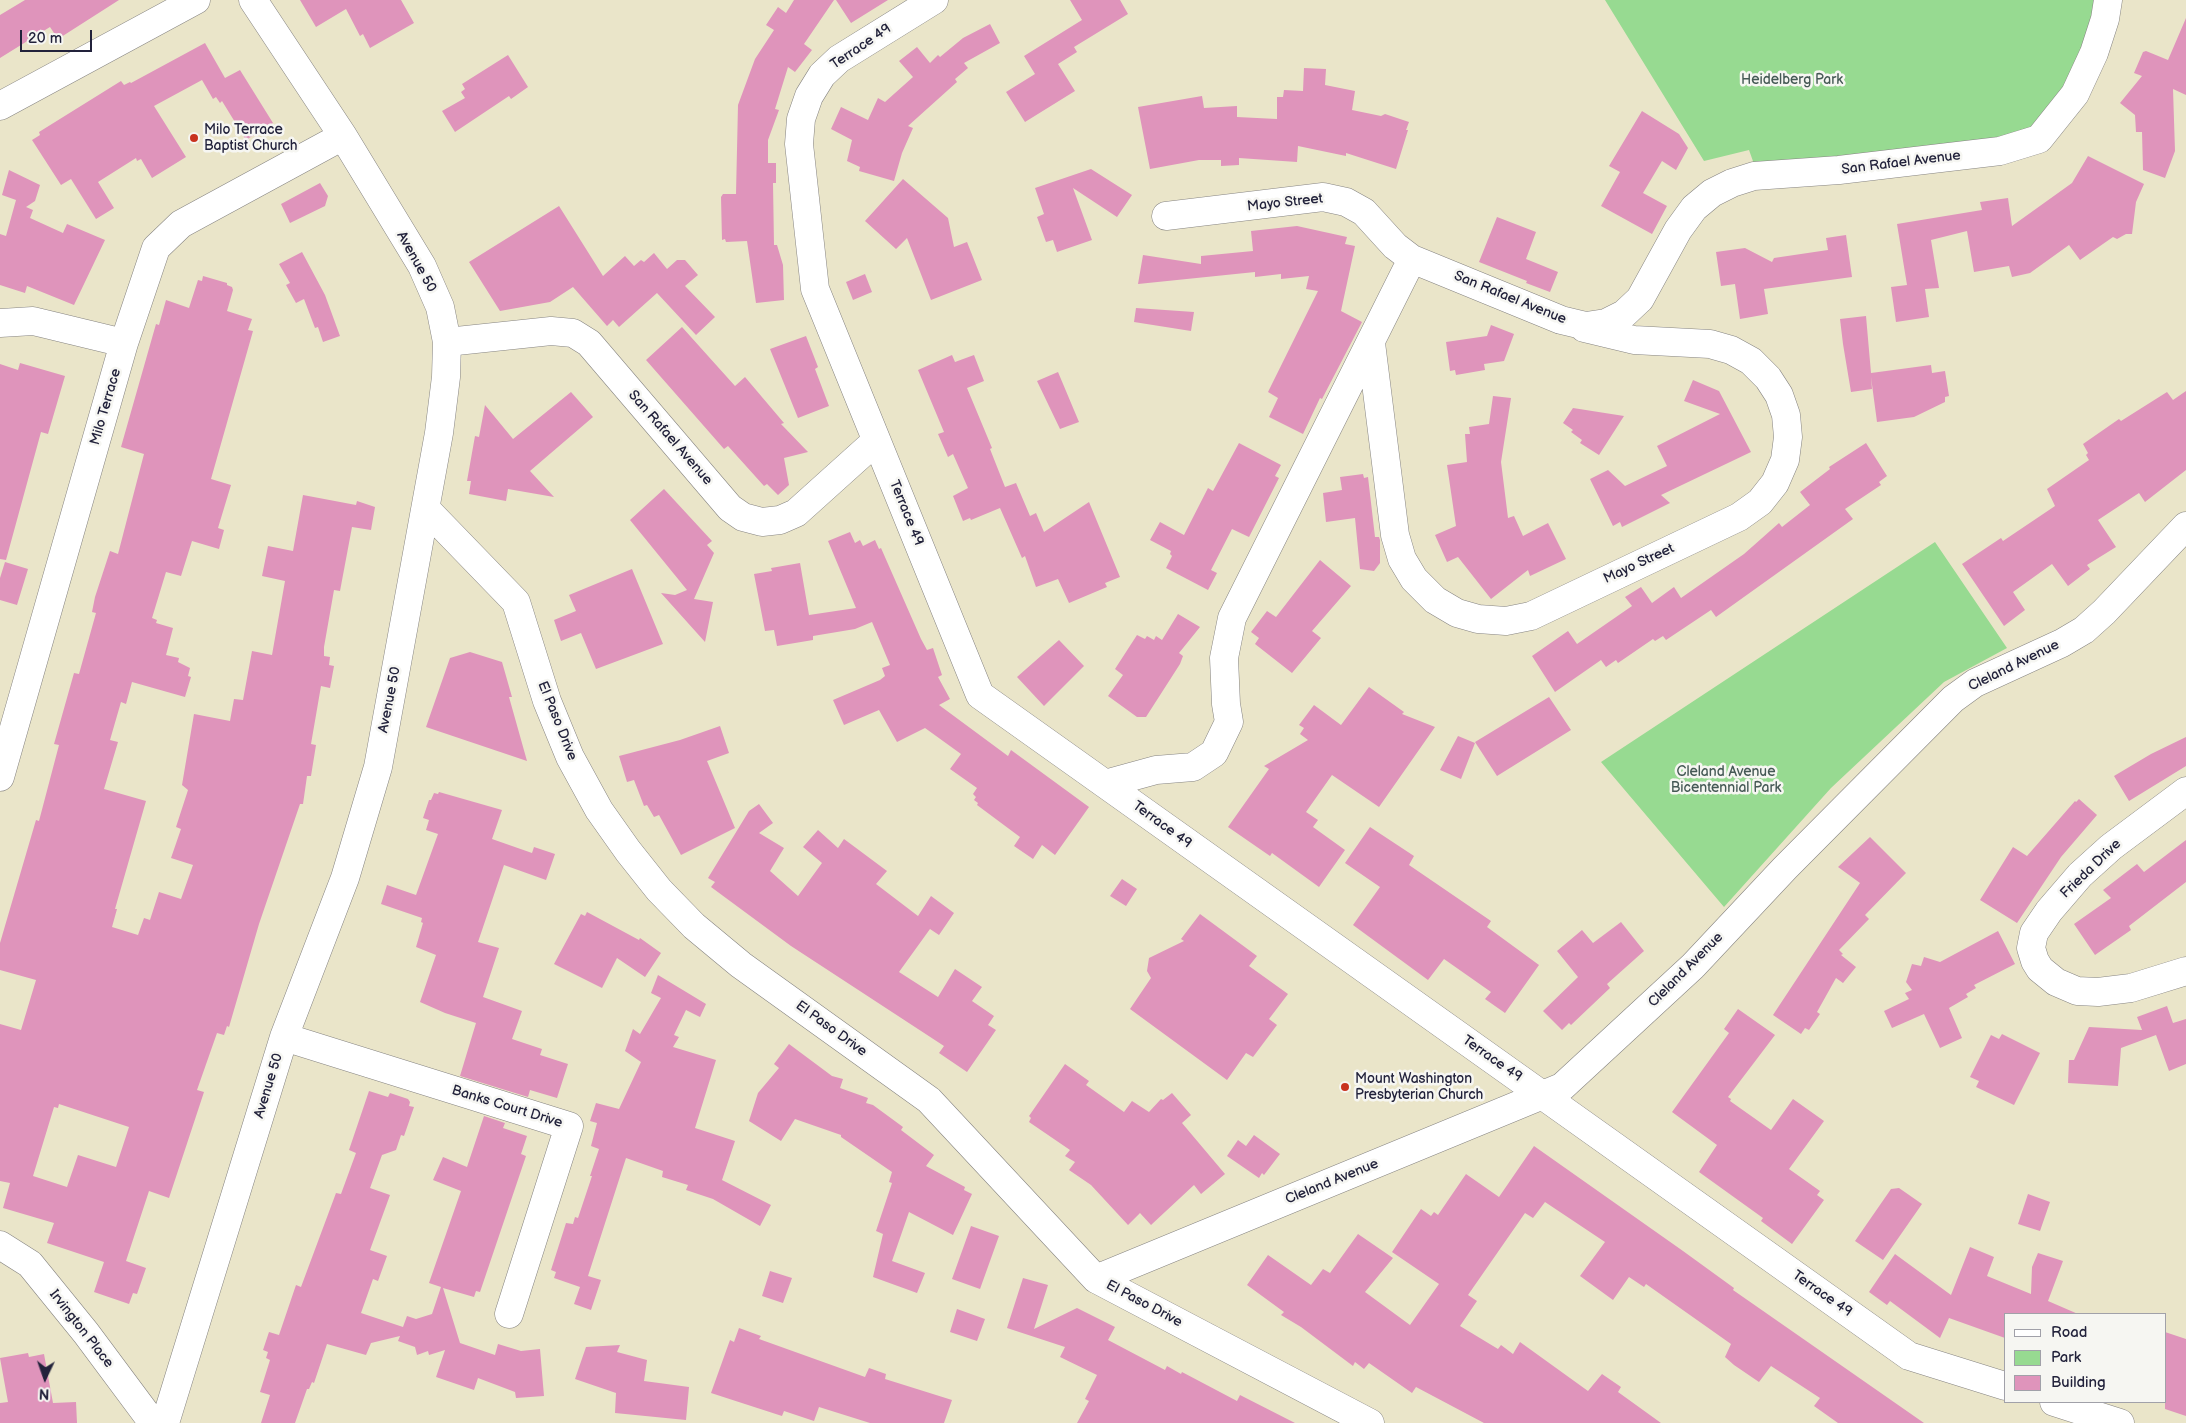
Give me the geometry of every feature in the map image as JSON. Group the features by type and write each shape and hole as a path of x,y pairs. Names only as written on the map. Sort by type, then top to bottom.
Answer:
{"street":[{"path":"0,106 196,0"},
{"name":"Avenue 50","path":"164,1423 284,1037 345,878 378,767 440,433 446,377 447,342 440,307 422,266 343,136 254,0"},
{"name":"Terrace 49","path":"934,0 839,58 822,75 809,96 801,118 799,144 815,289 980,696 1909,1356 2004,1386"},
{"name":"San Rafael Avenue","path":"1412,258 1561,320 1586,326 1606,323 1624,314 1640,299 1678,230 1694,208 1732,182 1754,176 1840,170 2000,151 2039,139 2075,94 2094,53 2105,19 2108,0"},
{"name":"Milo Terrace","path":"0,777 9,708 124,343 156,248 181,224 343,136"},
{"name":"Mayo Street","path":"1166,216 1323,197 1346,202 1364,212 1395,246 1412,258"},
{"path":"1105,784 1156,770 1193,767 1214,753 1229,722 1226,704 1224,658 1232,618 1412,258"},
{"name":"Mayo Street","path":"1371,343 1395,535 1402,559 1414,580 1435,600 1457,613 1471,617 1506,621 1531,616 1739,517 1760,502 1775,483 1785,460 1788,438 1784,408 1779,395 1768,378 1751,361 1731,350 1710,344 1634,340 1594,332 1561,320"},
{"path":"0,323 33,321 124,343"},
{"name":"San Rafael Avenue","path":"447,342 551,331 573,333 589,343 730,508 744,517 762,522 780,520 796,514 876,441"},
{"name":"El Paso Drive","path":"426,509 516,602 547,701 570,757 599,810 659,890 694,926 741,965 930,1100 1096,1279 1370,1423"},
{"name":"Cleland Avenue","path":"1096,1279 1562,1087 1693,966 1771,883 1953,699 1975,683 2062,643 2084,630 2104,612 2186,526"},
{"name":"Frieda Drive","path":"2186,791 2111,847 2080,875 2049,911 2034,933 2031,948 2039,968 2056,982 2077,990 2098,992 2131,988 2186,971"},
{"name":"Banks Court Drive","path":"284,1037 569,1126 509,1314"},
{"name":"Irvington Place","path":"0,1245 30,1264 86,1333 153,1423"},
{"path":"2057,1403 2120,1423"}],"green space":[{"name":"Heidelberg Park","path":"1605,0 2098,0 2097,8 2061,97 2033,127 1992,145 1754,164 1749,150 1704,161"},
{"name":"Cleland Avenue Bicentennial Park","path":"1935,542 2007,648 1944,682 1831,788 1724,907 1601,762"}],"building":[{"path":"25,0 119,0 58,39 50,27 0,58 0,15"},
{"path":"300,0 401,0 414,23 370,48 363,34 360,36 346,9 316,27"},
{"path":"794,0 834,0 804,44 812,50 795,72 788,67 775,109 779,110 768,140 768,163 776,163 776,183 773,183 774,245 777,245 783,265 784,300 756,303 747,241 726,242 725,239 722,240 721,197 723,194 736,194 738,105 755,59 774,30 766,25 778,7 786,13"},
{"path":"836,0 888,0 851,23"},
{"path":"1070,0 1120,0 1128,14 1074,47 1077,52 1058,64 1075,91 1025,122 1006,92 1035,74 1024,56 1082,20"},
{"path":"2186,18 2186,95 2173,89 2175,151 2165,178 2143,170 2142,132 2136,132 2135,115 2120,103 2142,76 2134,73 2143,52 2146,51 2168,60"},
{"path":"990,24 1000,43 964,63 968,68 955,79 957,82 908,126 913,128 902,153 894,181 859,171 860,167 847,161 852,140 831,129 841,107 868,120 878,98 885,102 913,77 899,61 917,47 930,63 938,55 940,57 963,38"},
{"path":"205,43 225,78 240,70 273,123 246,140 222,101 220,103 216,97 213,99 202,80 154,106 186,157 152,178 141,159 137,161 136,158 98,182 114,208 96,219 71,179 61,185 32,140 40,135 39,132 121,81 124,85 131,83"},
{"path":"508,55 528,87 511,99 509,96 455,132 442,111 465,98 461,92 465,89 462,84"},
{"path":"1304,68 1326,69 1325,85 1355,91 1352,110 1381,116 1385,114 1409,122 1396,169 1346,153 1346,156 1298,146 1297,162 1239,158 1239,165 1221,166 1221,160 1199,160 1150,169 1138,107 1202,96 1204,108 1237,106 1237,117 1277,119 1277,97 1283,97 1284,90 1303,91"},
{"path":"1642,111 1679,134 1688,148 1676,170 1662,161 1643,193 1667,206 1652,234 1601,206 1620,172 1609,166"},
{"path":"2088,156 2144,184 2136,202 2132,234 2126,234 2117,239 2113,237 2080,260 2069,245 2030,273 2012,277 2009,266 1974,272 1967,231 1931,240 1939,288 1925,289 1929,317 1896,322 1891,287 1907,285 1897,224 1982,210 1980,202 2008,198 2012,226 2072,183"},
{"path":"1091,169 1132,195 1117,217 1073,188 1092,240 1057,252 1053,240 1046,242 1037,217 1044,214 1035,188"},
{"path":"9,170 40,185 35,201 26,207 33,210 30,218 63,233 67,224 105,240 74,305 27,286 25,293 0,285 0,234 6,236 16,200 2,195"},
{"path":"903,179 948,218 954,247 967,242 982,280 931,300 907,238 896,249 865,221"},
{"path":"320,183 328,196 325,206 290,223 281,204"},
{"path":"559,206 603,276 625,256 634,266 641,260 644,262 654,253 667,269 677,260 685,260 698,275 685,286 715,317 696,335 657,293 619,327 613,320 607,326 573,287 550,302 500,311 469,262"},
{"path":"1497,217 1536,232 1526,259 1558,272 1550,292 1479,262"},
{"path":"1297,226 1347,237 1345,244 1355,246 1341,311 1362,322 1322,399 1320,398 1303,434 1269,417 1278,398 1268,392 1318,291 1306,289 1309,276 1281,279 1281,274 1255,277 1255,272 1138,284 1143,255 1201,264 1201,256 1253,251 1251,231"},
{"path":"1846,235 1852,277 1764,289 1768,314 1740,319 1735,284 1721,286 1716,252 1745,248 1772,262 1774,258 1828,250 1826,238"},
{"path":"302,252 325,295 340,336 323,342 318,327 315,328 304,299 296,303 286,285 290,283 279,264"},
{"path":"865,274 872,292 853,300 846,282"},
{"path":"203,276 227,283 227,285 232,287 233,290 227,311 252,319 248,330 253,331 211,479 231,485 218,528 224,530 219,549 192,541 181,576 166,572 152,618 157,620 156,623 173,628 166,655 179,658 178,662 190,668 188,676 191,677 185,697 132,682 126,704 121,702 110,740 118,742 104,789 146,801 115,909 117,909 112,927 138,935 144,918 150,920 159,892 181,899 193,865 171,858 181,829 176,827 188,790 182,785 194,714 230,721 234,699 243,700 252,651 272,655 285,581 262,576 268,546 293,551 303,495 356,505 357,501 375,507 371,530 352,527 340,591 334,590 324,656 330,657 329,665 334,666 330,688 321,686 311,744 316,745 311,776 307,776 303,804 300,804 259,924 229,1027 227,1026 224,1035 217,1033 197,1090 204,1092 169,1198 149,1191 126,1261 146,1268 137,1294 133,1293 129,1304 94,1292 104,1262 47,1243 54,1223 3,1208 10,1183 0,1181 0,1024 21,1030 36,980 0,970 0,943 36,820 39,821 59,745 54,744 74,673 79,674 96,613 92,612 95,597 110,551 118,554 144,454 121,447 156,324 159,325 166,300 189,308 198,280 202,281","holes":["59,1104 129,1127 116,1167 78,1155 67,1187 33,1176 54,1107 58,1108"]},
{"path":"1136,308 1194,312 1191,331 1134,322"},
{"path":"1866,316 1871,373 1931,365 1932,373 1945,371 1949,396 1945,397 1945,402 1914,417 1877,422 1871,377 1872,389 1851,392 1840,319"},
{"path":"1491,325 1514,334 1504,361 1484,364 1485,370 1456,375 1455,370 1450,371 1446,342 1487,336"},
{"path":"682,327 735,386 745,377 784,423 781,424 808,452 784,458 789,485 778,495 767,484 764,486 728,446 724,449 646,360"},
{"path":"806,336 818,367 815,369 829,406 798,418 770,349"},
{"path":"952,355 955,362 974,355 984,381 967,388 992,448 990,449 1005,487 1016,483 1030,516 1036,513 1044,532 1089,502 1120,577 1105,583 1107,587 1069,603 1058,579 1036,587 1025,556 1022,558 1000,508 971,520 970,518 963,521 953,496 968,488 953,454 948,457 938,434 944,432 918,370"},
{"path":"20,363 65,376 48,434 41,432 6,560 0,559 0,364 18,370"},
{"path":"1058,372 1079,422 1060,429 1037,381"},
{"path":"1693,380 1719,391 1751,452 1661,495 1670,503 1622,527 1620,522 1613,526 1590,479 1608,470 1625,486 1667,466 1657,446 1720,414 1684,401"},
{"path":"2186,391 2186,470 2145,502 2139,493 2098,520 2116,547 2087,565 2090,569 2068,586 2052,564 2013,592 2025,610 2004,626 1962,564 2001,538 2003,541 2055,506 2047,489 2089,460 2086,455 2088,453 2083,444 2119,419 2121,421 2167,392 2173,400"},
{"path":"571,392 593,417 530,471 554,497 508,489 506,501 469,494 471,481 467,481 475,436 479,437 485,405 513,439"},
{"path":"1493,396 1511,398 1501,462 1508,518 1514,516 1523,536 1548,523 1566,559 1530,576 1528,570 1491,599 1458,557 1447,562 1435,535 1456,526 1447,465 1467,462 1465,434 1470,434 1469,427 1489,424"},
{"path":"1573,408 1624,416 1599,455 1580,443 1582,440 1563,423"},
{"path":"1239,443 1281,465 1275,476 1279,478 1249,537 1232,529 1211,570 1217,573 1208,590 1166,568 1172,556 1170,554 1171,551 1150,540 1160,522 1184,535 1208,488 1213,491"},
{"path":"1866,443 1887,476 1879,482 1881,485 1845,509 1853,519 1716,617 1711,610 1666,640 1663,636 1655,641 1653,639 1618,663 1616,660 1606,667 1601,660 1555,692 1532,656 1568,631 1577,644 1632,606 1625,597 1641,587 1652,603 1674,587 1681,598 1744,554 1779,523 1782,527 1810,505 1800,492 1830,469 1829,467"},
{"path":"1363,474 1364,478 1368,477 1375,537 1379,537 1380,540 1380,563 1374,571 1360,569 1355,518 1326,522 1323,493 1342,490 1340,477"},
{"path":"664,489 712,541 707,545 714,553 694,599 713,602 705,642 661,593 675,595 687,590 630,520"},
{"path":"850,532 855,543 860,540 863,546 875,540 879,549 881,548 921,639 927,650 933,648 942,675 938,677 950,699 939,705 1008,756 1011,750 1089,807 1055,855 1042,845 1033,859 1014,846 1020,837 977,805 978,803 974,800 976,797 973,794 977,788 950,769 961,754 925,728 897,742 879,710 844,725 833,700 880,680 885,676 882,668 890,665 872,622 855,629 813,636 813,640 777,646 774,630 765,631 754,574 772,571 771,568 800,563 809,615 856,608 828,541"},
{"path":"1320,560 1351,586 1312,631 1321,638 1292,673 1255,644 1259,638 1251,632 1267,611 1276,617"},
{"path":"5,562 28,569 17,605 0,600 0,578"},
{"path":"632,569 663,644 596,669 581,633 561,641 554,620 576,611 569,595"},
{"path":"1178,614 1200,627 1179,653 1183,656 1180,664 1146,717 1137,717 1108,696 1123,675 1115,669 1137,635 1145,639 1147,636 1154,640 1156,636 1162,640"},
{"path":"1059,640 1084,666 1044,706 1017,677"},
{"path":"470,652 502,662 512,697 509,697 527,761 426,727 450,658"},
{"path":"1369,687 1404,712 1402,714 1435,727 1379,807 1332,775 1306,812 1318,820 1313,827 1345,850 1319,887 1272,853 1270,856 1228,827 1269,769 1264,766 1308,740 1300,734 1304,728 1299,725 1314,705 1341,725"},
{"path":"1549,697 1571,730 1497,776 1475,742"},
{"path":"720,726 729,753 707,761 735,828 681,855 659,815 654,817 647,805 644,806 634,780 627,782 619,756 680,740"},
{"path":"1458,736 1475,743 1461,779 1440,770"},
{"path":"2186,737 2186,766 2129,801 2114,776 2151,754"},
{"path":"439,792 502,810 492,839 532,853 534,847 555,854 546,880 504,865 478,942 499,948 483,997 522,1011 512,1039 542,1049 540,1055 568,1064 557,1098 530,1090 528,1097 460,1076 476,1023 445,1013 420,1002 436,955 416,947 423,923 421,922 422,918 381,904 387,885 416,895 438,834 426,830 429,820 423,818 429,800 431,800 434,793 438,794"},
{"path":"2079,799 2097,815 2061,857 2017,923 1980,900 2013,847 2027,856 2075,801"},
{"path":"759,804 773,823 759,833 784,848 770,871 798,896 822,863 803,847 818,830 838,848 844,839 887,871 876,884 918,916 931,896 954,913 939,935 930,929 899,972 938,997 955,969 982,987 972,1001 994,1016 988,1025 996,1030 967,1072 939,1053 944,1046 791,946 711,887 715,882 708,878 749,811"},
{"path":"1370,827 1414,856 1409,865 1491,921 1487,927 1539,965 1505,1013 1485,999 1491,992 1444,959 1428,980 1353,925 1380,887 1345,863"},
{"path":"1870,837 1906,873 1865,915 1869,919 1839,950 1843,954 1841,955 1856,967 1843,983 1836,978 1817,1012 1820,1014 1809,1030 1805,1028 1801,1034 1773,1015 1860,883 1838,867"},
{"path":"2186,840 2186,882 2129,926 2131,930 2095,955 2074,924 2111,898 2103,890 2137,864 2144,872"},
{"path":"1122,879 1137,889 1126,906 1110,896"},
{"path":"587,912 639,940 640,938 661,953 645,977 617,958 602,988 554,964 581,914 585,916"},
{"path":"1200,914 1257,956 1249,966 1288,994 1269,1019 1277,1025 1253,1057 1246,1053 1227,1080 1130,1009 1151,978 1147,971 1149,958 1184,941 1181,939"},
{"path":"1621,922 1644,951 1607,984 1610,988 1571,1025 1569,1023 1562,1030 1543,1011 1578,977 1557,951 1582,930 1593,943"},
{"path":"1998,931 2015,964 1974,985 1976,988 1966,994 1968,997 1949,1008 1962,1038 1940,1048 1924,1014 1892,1028 1884,1011 1909,999 1905,993 1912,990 1906,982 1912,964 1921,966 1924,957 1940,962"},
{"path":"658,975 706,1004 700,1017 686,1010 674,1035 679,1037 673,1047 716,1060 695,1128 735,1141 722,1180 771,1205 760,1226 713,1199 686,1190 688,1185 662,1177 663,1171 626,1158 588,1276 601,1280 591,1310 574,1304 580,1287 554,1278 556,1272 551,1270 566,1223 573,1224 575,1217 578,1218 592,1176 590,1176 599,1149 591,1146 597,1123 590,1121 596,1103 619,1109 641,1062 625,1051 633,1029 640,1034 661,998 651,993"},
{"path":"2167,1006 2173,1023 2186,1019 2186,1064 2169,1071 2156,1035 2121,1048 2118,1086 2068,1083 2069,1060 2074,1060 2089,1027 2142,1030 2137,1017"},
{"path":"1738,1009 1775,1035 1728,1097 1731,1099 1730,1101 1771,1130 1793,1099 1824,1121 1789,1169 1820,1191 1817,1195 1824,1200 1792,1244 1761,1221 1763,1218 1699,1172 1717,1145 1672,1112 1729,1033 1724,1029"},
{"path":"2002,1034 2040,1053 2014,1105 1976,1087 1979,1081 1970,1077 1991,1035 1999,1039"},
{"path":"789,1044 832,1076 843,1079 840,1088 868,1098 866,1103 873,1105 903,1127 901,1130 934,1155 926,1166 965,1187 964,1190 972,1194 953,1235 909,1212 892,1261 925,1273 917,1293 873,1277 883,1234 876,1231 892,1183 889,1182 892,1172 841,1137 841,1135 795,1119 781,1141 749,1121 758,1093 779,1068 774,1064"},
{"path":"1065,1064 1089,1081 1086,1085 1124,1112 1132,1101 1149,1112 1161,1099 1163,1100 1172,1093 1191,1115 1182,1123 1225,1174 1201,1194 1194,1185 1151,1225 1140,1213 1128,1225 1091,1185 1069,1170 1075,1162 1065,1156 1070,1150 1029,1122 1031,1118 1029,1116"},
{"path":"369,1091 388,1097 390,1093 408,1099 410,1102 409,1106 414,1107 404,1136 401,1135 396,1150 382,1155 370,1188 390,1195 370,1250 387,1256 378,1281 373,1279 361,1313 403,1327 407,1316 416,1319 432,1314 441,1287 429,1283 461,1191 433,1180 443,1157 467,1167 484,1116 505,1123 503,1128 527,1136 521,1154 526,1156 480,1292 476,1291 474,1297 443,1288 460,1343 495,1355 498,1344 521,1351 540,1349 544,1396 516,1398 515,1392 478,1378 474,1390 436,1377 445,1350 429,1355 428,1351 417,1355 415,1347 398,1341 400,1336 371,1343 366,1355 327,1344 314,1383 312,1382 309,1389 307,1389 295,1423 261,1423 270,1395 260,1392 270,1360 266,1358 268,1352 263,1350 269,1332 279,1335 296,1285 301,1287 336,1193 341,1194 356,1153 349,1150"},
{"path":"1254,1135 1280,1154 1264,1175 1262,1173 1259,1178 1227,1156 1238,1140 1246,1146"},
{"path":"1534,1146 1683,1251 1734,1288 1733,1290 1924,1423 1838,1423 1814,1406 1820,1398 1771,1366 1759,1382 1734,1365 1725,1357 1731,1344 1646,1284 1644,1287 1629,1277 1613,1300 1580,1276 1605,1242 1545,1202 1533,1218 1525,1213 1468,1295 1477,1301 1460,1326 1498,1349 1501,1345 1513,1354 1520,1342 1588,1391 1602,1374 1621,1387 1618,1392 1661,1423 1484,1423 1416,1387 1412,1393 1369,1363 1364,1369 1355,1362 1353,1366 1301,1327 1281,1315 1284,1312 1247,1285 1268,1255 1311,1285 1323,1269 1330,1273 1358,1234 1393,1258 1365,1292 1410,1325 1439,1284 1392,1252 1421,1209 1431,1216 1434,1212 1438,1215 1466,1174 1499,1197"},
{"path":"1899,1188 1922,1204 1883,1260 1855,1241 1891,1189"},
{"path":"2028,1194 2050,1202 2040,1231 2018,1224"},
{"path":"971,1226 999,1236 980,1289 952,1279"},
{"path":"1970,1247 1994,1257 1987,1276 2031,1294 2032,1267 2038,1253 2063,1261 2048,1301 2076,1313 2004,1313 2004,1338 1949,1318 1940,1338 1890,1301 1887,1305 1869,1292 1895,1254 1951,1295"},
{"path":"770,1271 792,1278 783,1303 762,1296"},
{"path":"1023,1278 1048,1285 1034,1329 1077,1308 1115,1327 1108,1340 1165,1370 1167,1366 1181,1374 1182,1372 1237,1401 1240,1395 1295,1423 1077,1423 1089,1401 1085,1399 1097,1375 1060,1357 1065,1347 1007,1328"},
{"path":"957,1309 985,1319 977,1341 950,1332"},
{"path":"739,1328 761,1336 759,1339 865,1377 869,1368 886,1374 885,1379 952,1400 944,1423 870,1423 819,1407 814,1421 784,1411 782,1416 711,1393 730,1340 734,1342"},
{"path":"2166,1332 2186,1339 2186,1416 2165,1409"},
{"path":"620,1345 617,1352 647,1360 644,1381 689,1387 686,1420 615,1413 616,1393 575,1379 586,1347"},
{"path":"28,1353 29,1357 44,1354 53,1403 76,1402 77,1423 0,1423 0,1403 8,1402 0,1358"}],"place":[{"name":"Milo Terrace Baptist Church","path":"194,138"},
{"name":"Mount Washington Presbyterian Church","path":"1345,1087"}]}
